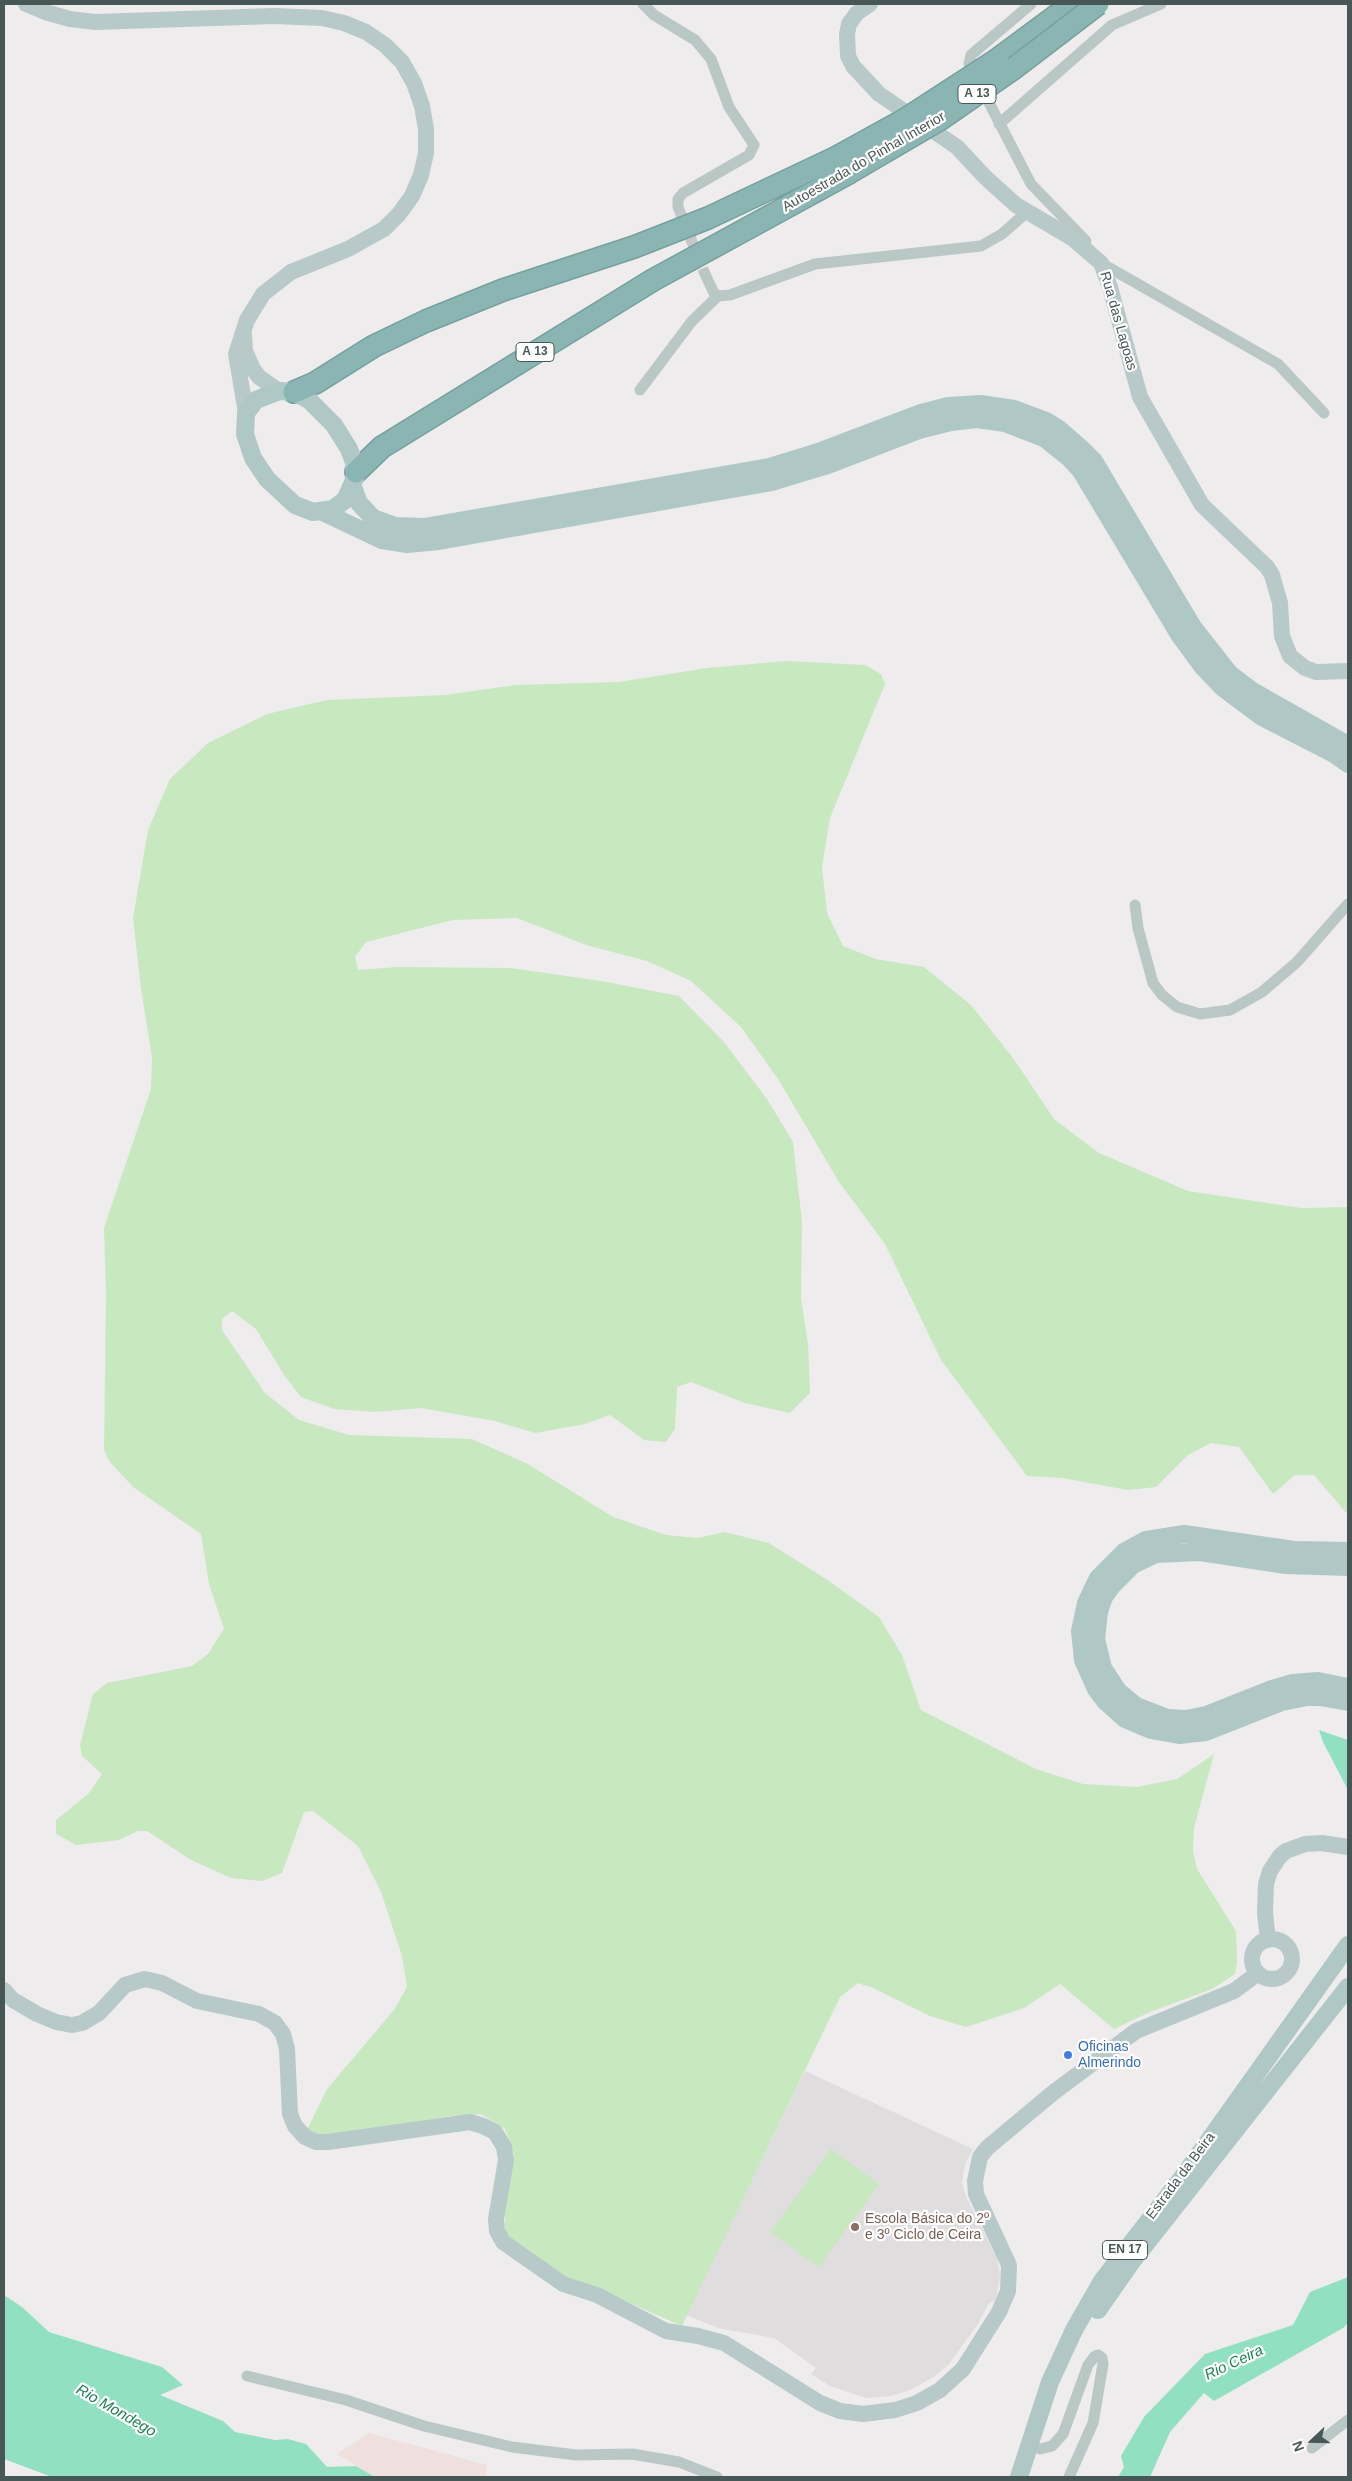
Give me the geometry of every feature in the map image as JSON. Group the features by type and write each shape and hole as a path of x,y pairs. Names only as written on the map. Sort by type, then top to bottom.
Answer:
{"highway":[{"name":"Autoestrada do Pinhal Interior","path":"354,479 372,454 390,442 653,280 722,242 842,165 904,120 1019,44 1072,4"},
{"name":"Autoestrada do Pinhal Interior","path":"286,392 315,383 374,346 426,321 503,290 634,247 842,165 956,109 1013,69 1098,4"}],"main road":[{"path":"1348,745 1251,690 1230,674 1193,626 1094,462 1058,429 1037,417 1014,409 981,404 948,406 921,413 821,452 769,467 424,527 396,526 373,518 359,503 349,449 334,425 318,407 302,395 286,392 256,400 246,413 245,434 253,458 267,479 286,499 305,510 323,512 382,540 407,544 440,541 772,482 825,466 919,430 951,422 978,419 1005,422 1044,438 1069,458 1081,471 1180,636 1202,666 1223,688 1262,717 1334,754 1348,764"},
{"path":"323,512 339,505 354,479"},
{"path":"1348,1551 1294,1550 1184,1534 1146,1540 1124,1552 1098,1578 1086,1603 1080,1631 1083,1660 1096,1689 1105,1701 1125,1719 1151,1730 1179,1735 1206,1732 1282,1702 1307,1697 1320,1697 1348,1702"},
{"path":"1348,1567 1286,1565 1200,1552 1156,1554 1133,1565 1104,1597 1099,1612 1096,1639 1103,1668 1118,1691 1136,1706 1167,1718 1186,1719 1206,1715 1269,1690 1293,1683 1318,1681 1348,1687"},
{"name":"Estrada da Beira","path":"1019,2477 1050,2382 1089,2302 1112,2266 1185,2174 1348,1945"},
{"name":"Estrada da Beira","path":"1031,2477 1059,2389 1102,2304 1130,2264 1348,1987"}],"street":[{"path":"26,4 62,16 96,22 274,16 322,18 344,23 366,32 385,45 402,62 414,83 422,106 426,129 424,160 412,196 399,214 384,229 348,249 291,272 275,283 254,305 236,354 246,413"},
{"path":"643,4 654,15 695,40 711,59 729,107 754,145 749,155 683,193 678,199 678,207"},
{"name":"Rua das Lagoas","path":"870,4 857,12 849,24 847,34 848,56 853,66 878,94 957,146 999,191 1028,212 1072,238 1101,263 1110,288 1135,382 1146,408 1202,505 1212,517 1267,567 1272,575 1280,602 1282,636 1290,656 1305,668 1316,672 1348,671"},
{"path":"1031,4 977,49 969,59 971,70 1031,184 1087,242 1101,263 1278,364 1324,413"},
{"path":"1000,124 1112,25 1161,4"},
{"path":"640,390 692,321 718,296 741,292 815,264 981,246 1002,234 1028,212"},
{"path":"705,274 718,296"},
{"path":"243,331 248,361 259,377 286,392"},
{"path":"1135,906 1138,928 1153,982 1162,995 1177,1007 1200,1014 1220,1012 1239,1007 1262,992 1297,962 1348,904"},
{"path":"1268,1940 1265,1913 1266,1884 1270,1871 1280,1856 1286,1851 1304,1844 1322,1842 1348,1847"},
{"path":"1268,1940 1278,1940 1288,1947 1291,1963 1286,1974 1276,1979 1263,1977 1258,1973 1252,1961 1252,1954 1260,1943 1268,1940"},
{"path":"4,1990 13,2000 37,2014 56,2022 72,2025 82,2023 99,2013 125,1985 145,1979 162,1984 197,2001 258,2014 275,2023 283,2034 287,2049 290,2114 295,2126 305,2138 316,2142 328,2142 470,2122 483,2126 495,2132 504,2147 506,2160 496,2219 497,2231 503,2242 563,2284 596,2295 666,2332 698,2336 724,2343 820,2402 840,2411 863,2414 895,2410 916,2403 940,2390 963,2369 999,2312 1008,2291 1009,2265 976,2194 975,2181 980,2157 987,2148 1054,2092 1136,2031 1234,1991 1258,1973"},
{"path":"1040,2449 1052,2446 1063,2434 1088,2365 1094,2357 1102,2358 1104,2364 1093,2423 1069,2477"},
{"path":"247,2376 346,2400 424,2426 512,2446 576,2455 632,2454 679,2462 717,2477"},
{"path":"1312,2448 1348,2420"}],"shaded area":[{"path":"786,661 865,665 881,674 885,684 830,818 822,867 827,913 843,946 876,959 924,967 971,1005 1013,1058 1054,1119 1099,1153 1188,1191 1301,1208 1348,1207 1348,1515 1314,1475 1295,1475 1273,1494 1239,1447 1211,1443 1188,1455 1156,1487 1128,1490 1062,1478 1027,1476 941,1360 885,1244 839,1182 778,1079 741,1027 691,981 647,961 586,945 517,918 453,920 366,942 355,957 358,970 397,967 511,968 601,981 679,996 724,1042 767,1099 793,1142 802,1222 801,1298 808,1344 810,1393 790,1413 745,1403 691,1382 677,1387 675,1429 666,1442 644,1440 610,1415 585,1424 535,1433 495,1421 421,1408 376,1412 334,1409 301,1397 284,1375 256,1329 232,1311 222,1319 222,1330 265,1393 299,1420 349,1435 472,1439 528,1464 613,1517 666,1535 698,1538 725,1532 769,1543 829,1581 879,1617 902,1655 921,1710 1036,1769 1083,1784 1137,1787 1177,1779 1214,1754 1194,1828 1193,1851 1197,1869 1236,1931 1237,1962 1235,1974 1212,1989 1150,2012 1114,2029 1060,1984 1024,2008 966,2027 930,2016 873,1988 858,1983 840,1997 682,2326 614,2296 566,2279 505,2235 505,2211 514,2154 505,2129 481,2114 451,2116 330,2137 306,2132 327,2089 394,2010 407,1987 402,1956 381,1892 358,1846 313,1811 304,1812 282,1873 262,1881 231,1878 191,1860 147,1831 138,1831 119,1840 76,1845 56,1834 56,1820 89,1793 102,1774 82,1756 80,1745 93,1694 107,1683 192,1666 208,1654 224,1629 209,1584 201,1534 133,1487 109,1461 104,1450 106,1293 104,1228 151,1089 152,1058 133,918 148,830 170,779 208,743 267,714 327,700 445,695 516,685 619,682 707,668"},
{"name":"Escola Básica do 2º e 3º Ciclo de Ceira","path":"805,2071 973,2149 965,2165 962,2183 966,2196 997,2258 1000,2276 996,2300 989,2303 978,2324 949,2364 934,2377 908,2391 890,2396 866,2398 830,2386 811,2374 816,2368 774,2338 718,2328 686,2315"},
{"path":"831,2149 879,2184 819,2267 770,2232"}],"sand":[{"path":"369,2433 487,2465 486,2473 488,2477 375,2477 337,2454"}],"water":[{"path":"1319,1730 1348,1740 1348,1790 1323,1742"},
{"name":"Rio Ceira","path":"1348,2277 1348,2323 1343,2328 1214,2401 1204,2393 1170,2432 1150,2477 1118,2477 1124,2467 1121,2456 1144,2417 1205,2354 1293,2325 1310,2292"},
{"name":"Rio Mondego","path":"4,2295 22,2307 49,2332 162,2367 183,2385 160,2395 223,2421 235,2432 275,2440 288,2439 306,2444 327,2467 356,2466 375,2477 52,2477 4,2459"}],"tunnel":[{"path":"678,207 705,274"}],"place":[{"name":"Oficinas Almerindo","path":"1068,2055"},
{"name":"Escola Básica do 2º e 3º Ciclo de Ceira","path":"855,2227"}]}
